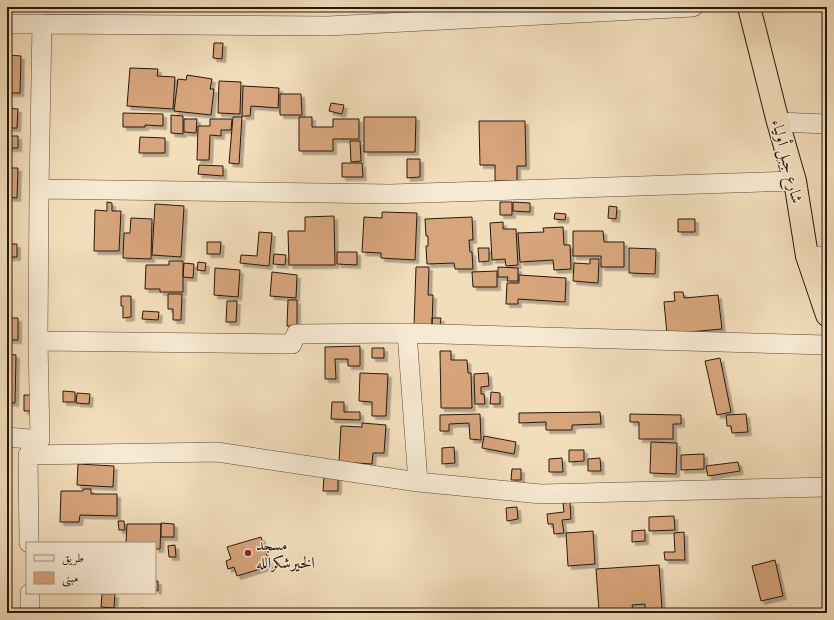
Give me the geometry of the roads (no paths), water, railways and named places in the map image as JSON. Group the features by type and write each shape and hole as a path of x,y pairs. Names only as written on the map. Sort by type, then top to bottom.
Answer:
{"highway":[{"name":"شارع جبل أولياء","path":"748,7 778,122 817,256 827,316"}],"street":[{"path":"7,24 328,26 693,7"},
{"path":"29,542 28,455 40,440 38,341 42,24"},
{"path":"778,122 827,124"},
{"path":"39,189 390,194 795,181"},
{"path":"38,341 292,344 296,334 408,332 827,345"},
{"path":"408,332 418,482"},
{"path":"7,437 40,440"},
{"path":"28,455 217,452 418,482 541,494 827,487"},
{"path":"30,594 30,613"}],"place":[{"name":"مسجد الخيرشكرالله","path":"248,553"}]}
